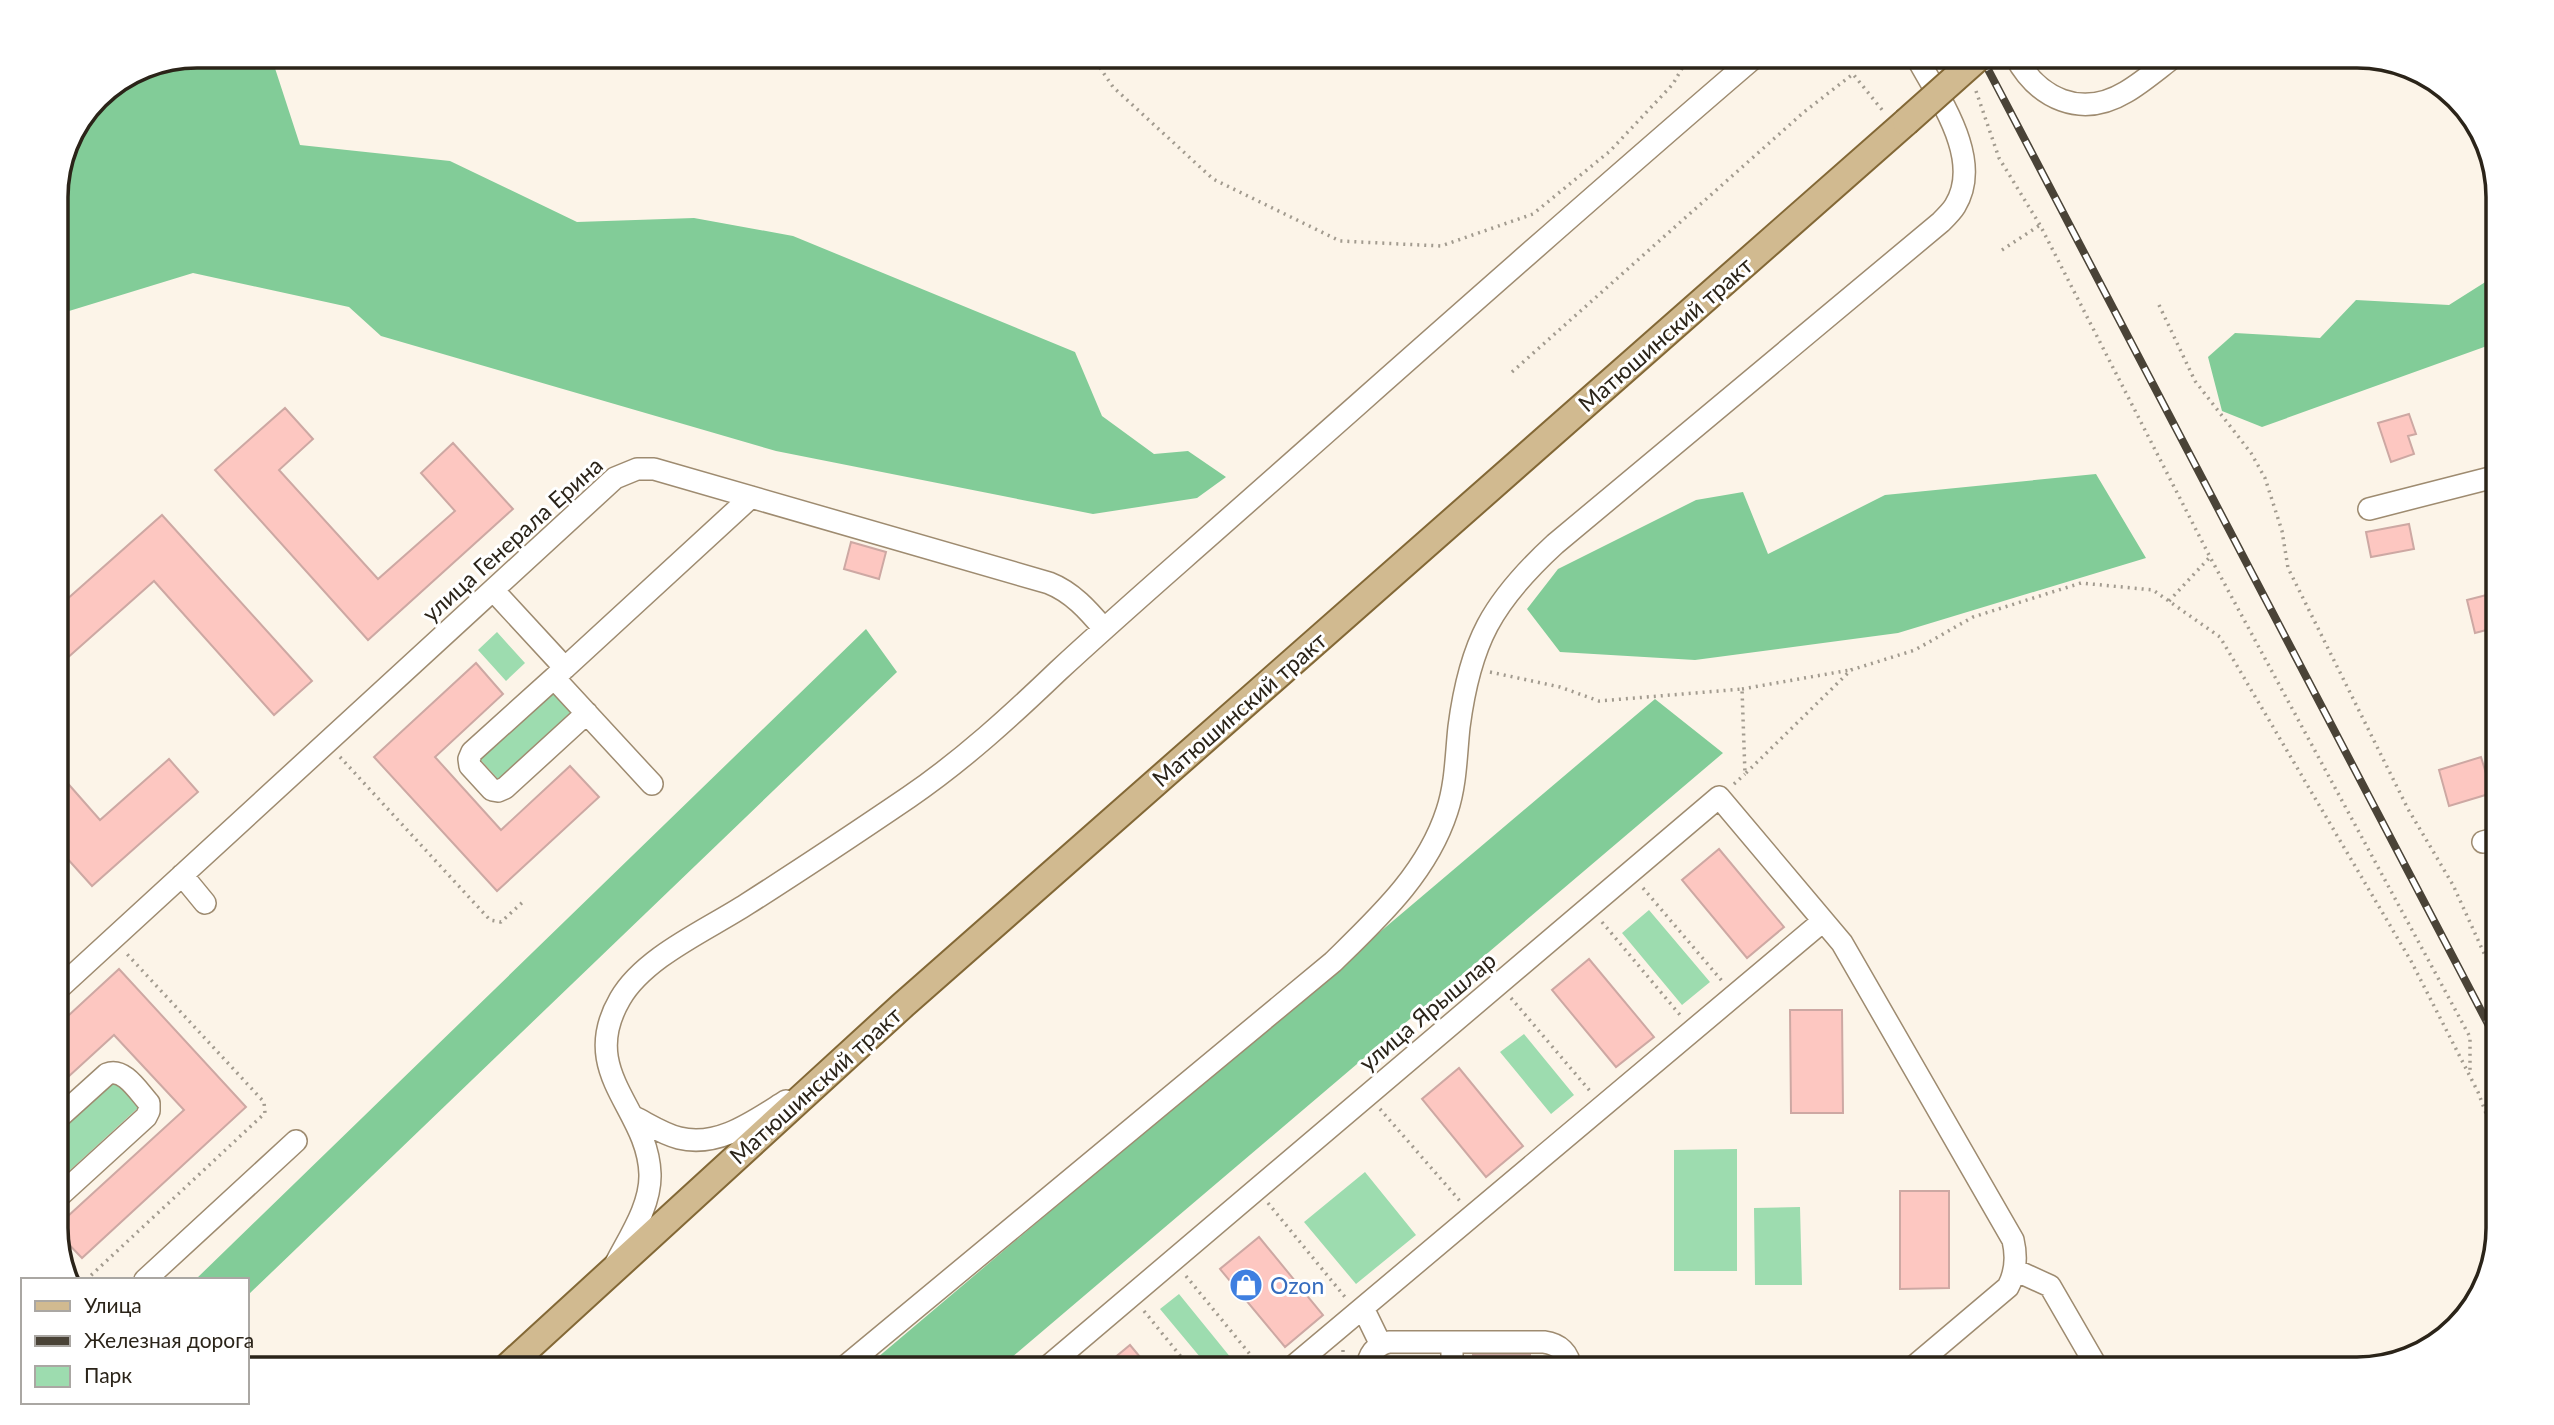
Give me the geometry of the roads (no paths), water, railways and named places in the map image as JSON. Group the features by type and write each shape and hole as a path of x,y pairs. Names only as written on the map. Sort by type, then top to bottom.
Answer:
{"main road":[{"name":"Матюшинский тракт","path":"518,1357 923,986 1966,68"}],"street":[{"path":"613,1268 638,1222 649,1193 648,1156 634,1117 612,1081 608,1061 612,1017 621,998 638,977 669,952 808,865 936,779 994,731 1104,629 1742,68"},
{"path":"856,1357 1333,962 1400,894 1421,864 1447,810 1455,776 1469,666 1501,601 1522,574 1941,222 1955,205 1965,172 1963,153 1958,135 1922,68"},
{"path":"2021,68 2039,88 2077,104 2101,103 2125,93 2159,68"},
{"name":"улица Генерала Ерина","path":"69,979 615,478 628,471 654,469 1049,583 1069,593 1104,629"},
{"path":"2369,509 2485,479"},
{"path":"587,713 505,788 492,790 470,766 472,752 751,497"},
{"path":"493,590 587,713 652,784"},
{"name":"улица Ярышлар","path":"1059,1357 1719,797 1844,947 2006,1227 2016,1250 2015,1270"},
{"path":"182,875 205,903"},
{"path":"1304,1357 1823,920"},
{"path":"69,1108 107,1074 113,1072 122,1074 150,1107 146,1117 69,1187"},
{"path":"634,1117 679,1138 697,1140 718,1137 741,1129 820,1080"},
{"path":"147,1278 296,1141"},
{"path":"1924,1357 2007,1287 2015,1270 2050,1286 2091,1357"},
{"path":"1360,1310 1381,1345"},
{"path":"1370,1357 1381,1345 1389,1342 1551,1343 1567,1357"},
{"path":"1452,1342 1452,1357"}],"railway":[{"path":"1987,68 2486,1020"}],"place":[{"name":"Ozon","path":"1246,1285"}]}
